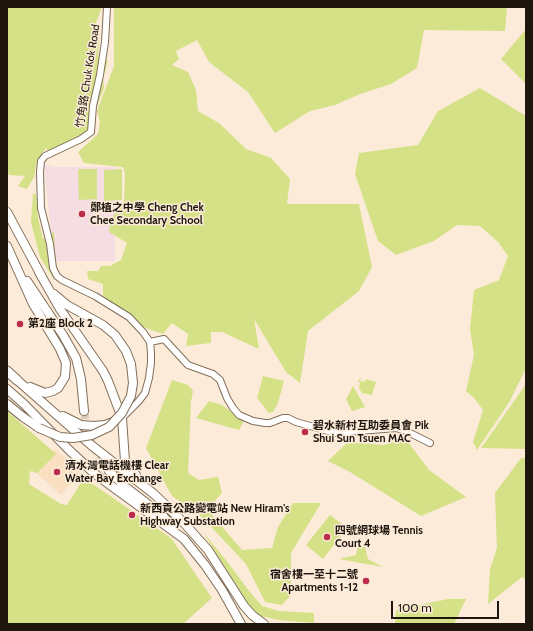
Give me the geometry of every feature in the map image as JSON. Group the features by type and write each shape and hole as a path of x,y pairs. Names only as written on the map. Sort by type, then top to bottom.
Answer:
{"main road":[{"path":"7,212 38,272 60,309 103,371 114,395 122,418 125,461 132,471 208,550 244,606 252,615 264,624"},
{"path":"7,246 30,298 62,354 66,367 63,382 58,388 49,392 45,393 35,390 17,380"},
{"path":"7,246 26,280 74,354 81,379 84,411"},
{"path":"7,404 39,428 60,437 79,438 98,433 109,427 118,418 128,402 133,383 131,364 126,350 115,335 104,325 61,301 52,292 38,272"},
{"path":"7,371 91,445 154,494"},
{"path":"7,389 95,474 180,535"},
{"path":"53,411 80,425 105,425 122,418"},
{"path":"109,472 124,486 162,515 180,535 205,565 222,590 241,624"}],"street":[{"name":"竹角路 Chuk Kok Road","path":"107,7 105,42 100,75 92,106 91,132 81,139 45,156 41,161 41,208 50,244 53,268 57,276 129,316 144,332 150,342"},
{"path":"122,418 145,393 152,353 150,342 164,339 188,365 213,374 220,380 228,400 239,414 258,422 270,422 288,418 296,422 335,433 396,428 406,431 430,443"}],"shaded area":[{"name":"鄭植之中學 Cheng Chek Chee Secondary School","path":"44,164 55,167 116,167 115,261 54,261"},
{"path":"55,449 81,471 61,495 35,472"}],"green space":[{"path":"7,7 102,7 96,23 99,40 98,56 108,61 103,78 104,88 97,106 94,106 84,141 67,149 58,145 54,157 46,148 37,160 34,177 27,189 18,186 25,176 9,175 7,170"},
{"path":"114,7 507,7 505,31 424,30 417,68 391,84 360,94 335,105 310,111 275,133 248,92 209,62 197,40 176,51 179,59 172,65 188,72 196,90 198,111 219,123 246,149 271,158 290,179 287,204 359,204 372,267 359,291 308,331 300,383 286,372 254,319 259,349 222,332 211,332 211,343 186,346 188,334 172,323 163,334 143,327 132,316 103,296 103,284 88,279 87,271 98,271 101,266 110,266 121,260 127,243 109,232 111,219 124,202 125,174 123,167 84,163 78,152 98,134 100,122 97,111 114,66"},
{"path":"526,29 526,84 501,59"},
{"path":"480,88 526,116 526,368 510,401 477,450 473,442 483,410 474,398 466,391 474,355 470,329 474,290 499,280 508,256 498,242 480,226 457,225 434,241 396,255 378,241 355,174 359,153 418,145 438,111"},
{"path":"78,169 97,169 97,199 79,200"},
{"path":"122,169 122,200 104,201 104,170"},
{"path":"33,193 36,195 38,218 43,239 54,232 55,254 49,253 51,269 55,280 40,257 31,223"},
{"path":"263,376 284,381 278,403 273,412 269,413 257,398"},
{"path":"360,378 360,381 365,382 366,379 376,382 372,395 362,393 359,388 360,382 358,382"},
{"path":"172,380 188,385 193,391 191,402 188,473 199,480 218,477 222,493 207,509 242,550 272,548 278,527 293,503 321,503 291,553 291,595 282,605 265,602 246,564 200,515 172,496 146,448"},
{"path":"526,384 526,449 481,448"},
{"path":"353,386 365,407 352,411 346,399"},
{"path":"209,401 222,405 244,421 239,430 196,418"},
{"path":"7,411 56,454 37,473 30,471 29,484 61,504 67,505 84,478 171,538 212,598 183,624 7,624"},
{"path":"405,438 429,470 466,497 421,516 350,472 328,461 348,442 384,445"},
{"path":"521,458 526,458 526,579 522,577 488,604 490,569 497,548 495,493"},
{"name":"四號網球場 Tennis Court 4","path":"330,515 347,528 323,559 306,545"},
{"path":"203,532 262,606 279,611 314,613 314,623 278,620 261,616 250,607"},
{"path":"358,544 365,547 368,559 383,567 339,559 356,555"},
{"path":"448,599 466,599 454,624 395,624 396,610"}],"tunnel":[{"path":"84,411 87,429 93,446 109,471"}],"place":[{"name":"鄭植之中學 Cheng Chek Chee Secondary School","path":"82,214"},
{"name":"第2座 Block 2","path":"20,324"},
{"name":"碧水新村互助委員會 Pik Shui Sun Tsuen MAC","path":"305,432"},
{"name":"清水灣電話機樓 Clear Water Bay Exchange","path":"57,472"},
{"name":"新西貢公路變電站 New Hiram's Highway Substation","path":"132,515"},
{"name":"四號網球場 Tennis Court 4","path":"327,537"},
{"name":"宿舍樓一至十二號 Apartments 1-12","path":"366,581"}]}
